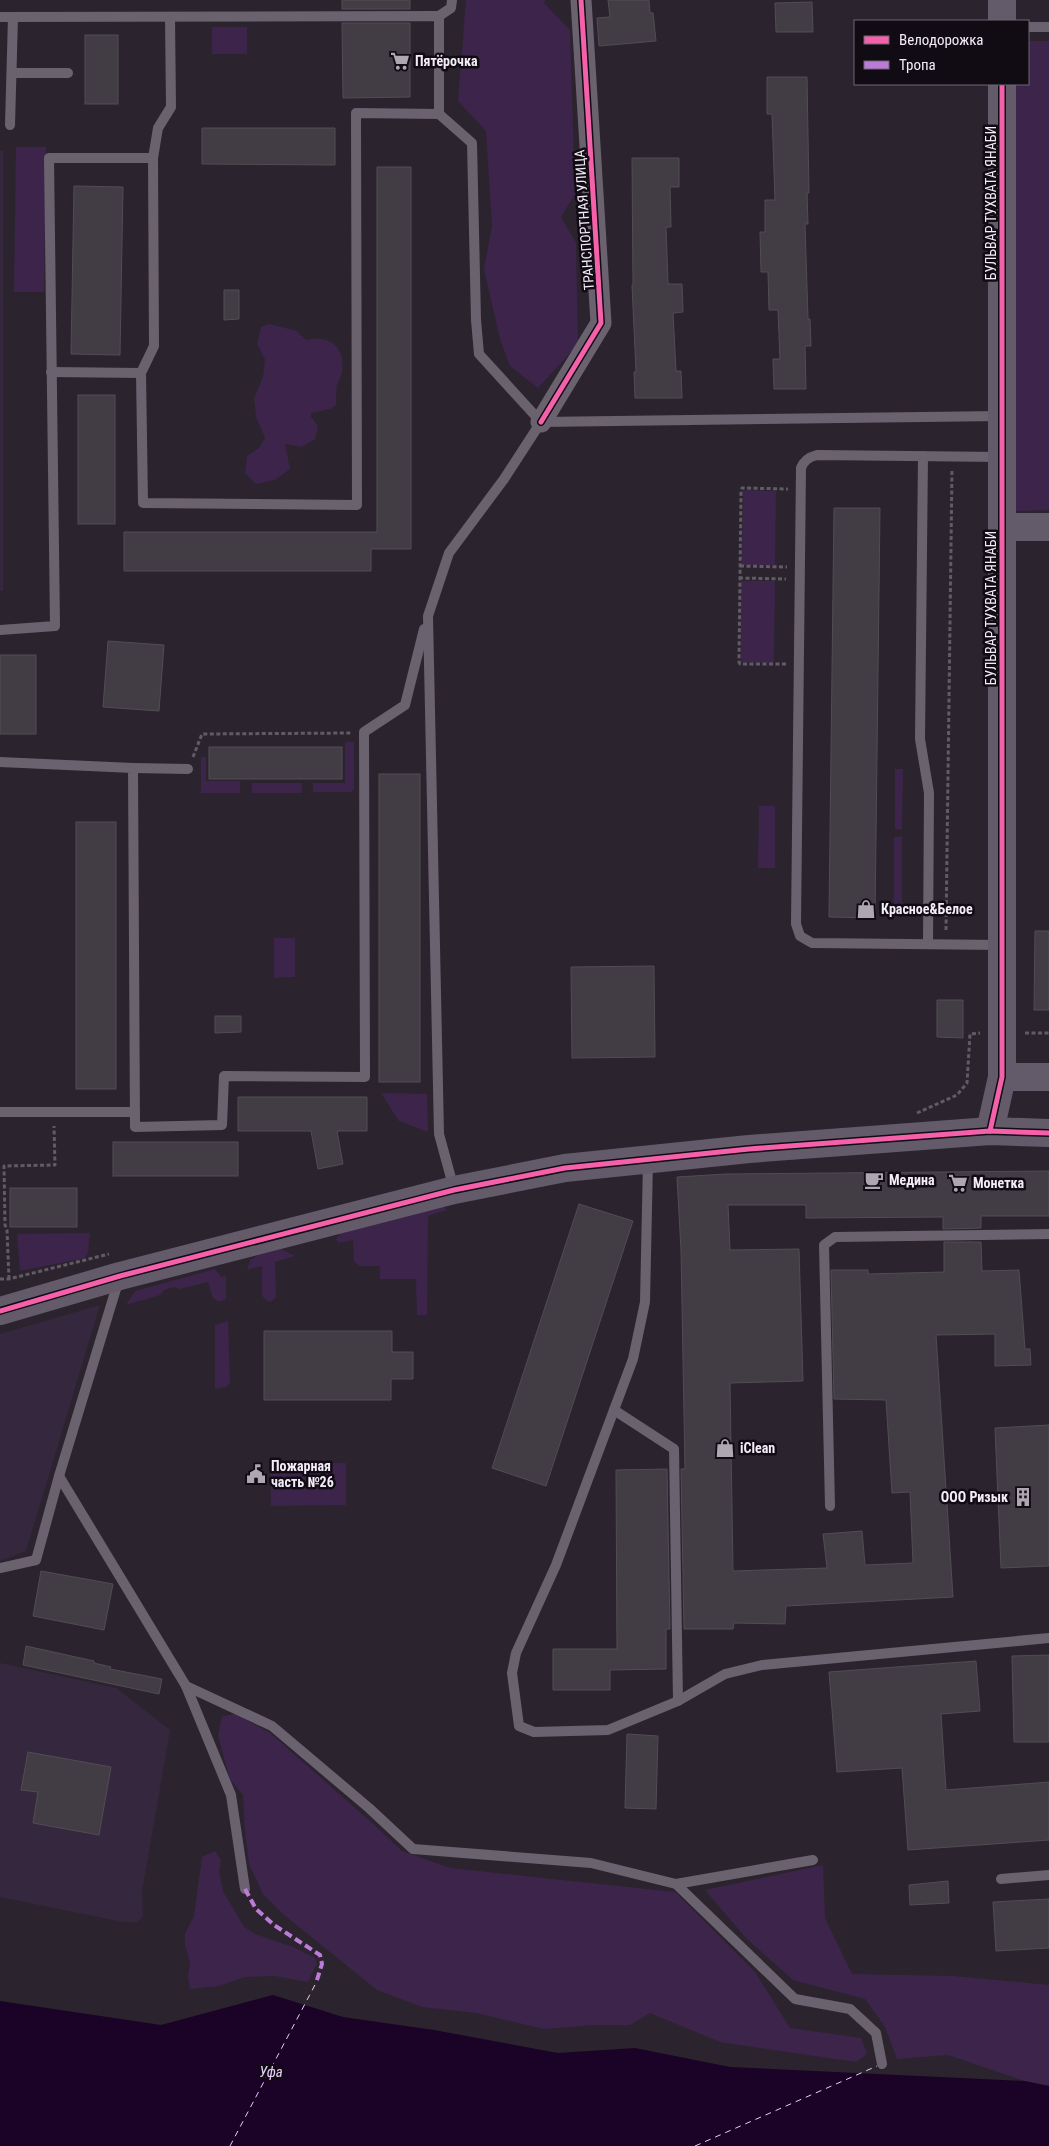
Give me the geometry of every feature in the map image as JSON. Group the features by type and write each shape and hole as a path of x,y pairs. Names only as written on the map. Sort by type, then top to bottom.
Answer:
{"street":[{"name":"ТРАНСПОРТНАЯ УЛИЦА","path":"541,422 601,323 581,0"},
{"path":"1002,0 1002,20"},
{"name":"БУЛЬВАР ТУХВАТА ЯНАБИ","path":"990,1131 1002,1077 1002,85"},
{"path":"1002,527 1049,527"},
{"path":"1002,1077 1049,1077"},
{"path":"0,1311 120,1276 454,1190 565,1168 749,1149 990,1131 1049,1133"}],"lane":[{"path":"0,17 439,16 451,8 452,0"},
{"path":"439,16 439,114"},
{"path":"10,125 14,17"},
{"path":"170,17 171,107 158,128 153,158 154,346 141,373 143,503 357,505 356,114 439,114 472,143 476,320 479,354 541,422 1002,416"},
{"path":"1029,27 1049,27"},
{"path":"12,73 68,73"},
{"path":"0,630 55,626 50,158 153,158"},
{"path":"51,372 141,373"},
{"path":"133,768 135,1128 222,1125 224,1076 365,1077 364,732 405,705 428,616 449,552 504,479 541,422"},
{"path":"1002,457 817,454 810,456 803,464 801,489 797,931 805,940 812,943 1002,945"},
{"path":"924,456 920,739 929,793 928,944"},
{"path":"428,616 439,1134 454,1190"},
{"path":"0,762 188,769"},
{"path":"0,1112 135,1112"},
{"path":"648,1160 645,1302 633,1359 556,1565 516,1652 512,1672 519,1726 534,1732 608,1730 678,1701 725,1674 762,1664 1049,1638"},
{"path":"830,1506 824,1245 835,1237 1049,1234"},
{"path":"0,1568 36,1560 59,1476 120,1276"},
{"path":"614,1410 674,1448 678,1701"},
{"path":"59,1476 186,1686 231,1795 245,1888"},
{"path":"186,1686 272,1726 369,1808 413,1849 592,1863 676,1884 813,1860"},
{"path":"1002,1879 1049,1875"},
{"path":"676,1884 794,2000 850,2009 876,2033 882,2064"}],"path":[{"path":"946,945 952,456"},
{"path":"799,665 739,663 740,566 741,489 801,489"},
{"path":"740,566 800,567"},
{"path":"740,578 800,579"},
{"path":"188,769 202,734 364,732"},
{"path":"957,1094 967,1083 970,1034 986,1033"},
{"path":"1022,1033 1049,1033"},
{"path":"9,1279 7,1230 4,1225 4,1166 55,1165 53,1112"}],"shaded area":[{"path":"466,0 545,0 544,3 570,30 575,194 561,217 576,243 578,344 538,388 510,366 500,339 484,269 492,226 486,131 458,101"},
{"path":"212,27 247,27 247,54 212,54"},
{"path":"1029,41 1049,41 1049,510 1014,511 1012,85 1029,85"},
{"path":"16,147 46,147 44,292 14,292"},
{"path":"0,151 3,151 3,591 0,591"},
{"path":"269,324 297,331 306,340 321,339 333,344 341,354 342,372 337,385 336,405 330,409 311,413 311,417 318,426 315,439 302,447 285,444 290,469 275,480 256,484 245,473 247,456 259,448 265,438 256,417 254,398 263,377 265,359 257,344 261,327"},
{"path":"743,490 776,491 775,565 742,565"},
{"path":"741,581 775,581 774,663 741,662"},
{"path":"345,742 354,742 354,789 351,792 313,792 313,783 345,783"},
{"path":"201,757 206,757 206,781 240,781 240,793 201,793"},
{"path":"895,769 903,769 902,830 895,829"},
{"path":"252,783 302,783 302,793 252,793"},
{"path":"759,806 775,806 775,868 758,868"},
{"path":"894,837 902,837 902,910 894,910"},
{"path":"274,938 295,938 295,977 274,978"},
{"path":"381,1093 427,1094 428,1132 399,1121"},
{"path":"441,1204 447,1210 428,1216 427,1315 417,1315 416,1279 380,1279 380,1266 360,1266 354,1262 353,1240 338,1243 336,1239 342,1232"},
{"path":"90,1233 88,1252 85,1258 20,1271 17,1234"},
{"path":"281,1249 295,1256 275,1262 276,1297 269,1302 262,1296 262,1266 247,1270 250,1260 260,1254"},
{"path":"215,1269 221,1277 226,1276 226,1299 219,1302 213,1298 208,1282 180,1289 174,1287 164,1290 160,1295 126,1305 135,1291"},
{"path":"100,1305 26,1551 0,1561 0,1334"},
{"path":"228,1321 230,1382 226,1387 215,1389 215,1325"},
{"path":"346,1463 346,1505 271,1506 270,1464"},
{"path":"0,1663 116,1688 170,1730 142,1892 143,1916 138,1922 123,1922 0,1897"},
{"path":"236,1714 270,1733 402,1851 450,1868 675,1892 755,1972 790,2028 861,2038 867,2054 856,2062 720,2042 650,2013 630,2025 594,2025 544,2029 477,2013 422,2007 377,1990 283,1914 263,1894 249,1864 243,1795 230,1779 218,1736 222,1716"},
{"path":"215,1851 221,1861 219,1871 223,1891 244,1927 255,1934 293,1947 315,1958 317,1963 308,1982 275,1976 245,1977 219,1986 190,1989 188,1977 190,1962 185,1945 185,1934 194,1916 202,1857"},
{"path":"823,1865 825,1918 852,1974 954,1976 1049,1985 1049,2086 1025,2081 948,2055 897,2059 885,2027 865,1999 793,1980 746,1938 705,1890"}],"water":[{"name":"Уфа","path":"273,1995 343,2017 434,2030 558,2053 635,2048 730,2067 1025,2081 1049,2086 1049,2146 0,2146 0,2001 161,2025"}],"building":[{"path":"342,0 410,0 410,9 342,9"},
{"path":"608,0 649,0 650,13 653,13 656,41 599,46 597,18 610,17"},
{"path":"812,2 813,32 776,32 775,3"},
{"path":"342,23 410,23 410,97 343,98"},
{"path":"85,35 118,35 118,104 85,104"},
{"path":"767,77 807,77 809,193 807,193 808,224 805,224 808,319 810,319 811,346 805,346 806,389 774,389 773,359 780,359 778,310 769,310 768,272 761,272 760,232 765,232 765,200 775,200 772,114 767,114"},
{"path":"202,128 335,128 335,165 202,164"},
{"path":"632,158 679,158 679,187 670,187 671,227 666,227 668,284 682,284 683,312 673,313 676,371 681,371 682,398 635,398 634,372 636,372 632,285"},
{"path":"377,167 411,167 411,549 371,549 371,571 124,571 124,532 377,532"},
{"path":"74,186 123,187 120,355 71,354"},
{"path":"224,290 239,290 239,319 224,320"},
{"path":"78,395 115,395 115,524 78,524"},
{"path":"834,508 880,508 875,918 829,917"},
{"path":"108,641 164,645 159,711 103,707"},
{"path":"0,655 36,655 36,734 0,734"},
{"path":"209,747 342,747 342,779 209,779"},
{"path":"379,774 420,774 420,1082 379,1082"},
{"path":"76,822 116,822 116,1089 76,1089"},
{"path":"1035,931 1049,931 1049,1010 1034,1010"},
{"path":"654,966 655,1057 572,1058 571,967"},
{"path":"937,1000 963,1000 963,1038 937,1037"},
{"path":"215,1016 241,1016 241,1032 215,1033"},
{"path":"238,1097 367,1097 367,1131 337,1131 343,1164 318,1169 311,1131 238,1131"},
{"path":"113,1142 238,1142 238,1176 113,1176"},
{"path":"1049,1171 1049,1216 981,1216 981,1228 943,1229 943,1217 806,1218 806,1205 728,1205 730,1250 799,1249 803,1381 730,1383 733,1571 827,1568 823,1534 862,1531 865,1565 913,1563 910,1492 892,1493 886,1400 834,1399 831,1270 868,1270 868,1274 944,1272 944,1242 981,1242 982,1271 1019,1270 1025,1349 1030,1349 1031,1365 995,1366 995,1334 936,1335 953,1597 786,1606 785,1624 734,1623 733,1629 684,1629 681,1469 685,1469 681,1250 677,1177 726,1174"},
{"path":"10,1188 77,1188 77,1227 10,1227"},
{"path":"579,1204 633,1221 546,1486 492,1468"},
{"path":"264,1331 392,1331 392,1352 413,1352 413,1379 391,1379 391,1400 264,1400"},
{"name":"ООО Ризык","path":"1049,1425 1049,1566 1001,1568 995,1428"},
{"path":"667,1469 670,1629 666,1629 666,1669 610,1670 610,1690 553,1690 553,1649 617,1649 616,1470"},
{"path":"41,1571 113,1584 104,1630 33,1616"},
{"path":"26,1646 94,1661 94,1663 111,1667 110,1669 162,1679 159,1694 23,1665"},
{"path":"1049,1655 1049,1742 1014,1742 1012,1656"},
{"path":"976,1661 980,1711 941,1714 946,1790 1049,1782 1049,1840 908,1850 902,1768 837,1772 829,1672"},
{"path":"627,1734 658,1736 656,1809 625,1808"},
{"path":"28,1752 111,1767 99,1835 33,1823 38,1792 21,1790"},
{"path":"948,1881 949,1903 910,1905 909,1885"},
{"path":"1049,1899 1049,1948 996,1951 993,1902"}],"ferry route":[{"path":"230,2146 316,1983"},
{"path":"695,2146 877,2066"}],"marked path":[{"path":"245,1889 256,1909 274,1925 320,1955 322,1964 316,1983"}],"cycle path":[{"path":"541,422 601,323 581,0"},
{"path":"990,1131 1002,1077 1002,85"},
{"path":"0,1311 120,1276 454,1190 565,1168 749,1149 990,1131 1049,1133"}],"place":[{"name":"Пятёрочка","path":"400,61"},
{"name":"Красное&Белое","path":"866,909"},
{"name":"Медина","path":"874,1180"},
{"name":"Монетка","path":"958,1183"},
{"name":"iClean","path":"725,1448"},
{"name":"Пожарная часть №26","path":"256,1474"},
{"name":"ООО Ризык","path":"1023,1497"}]}
